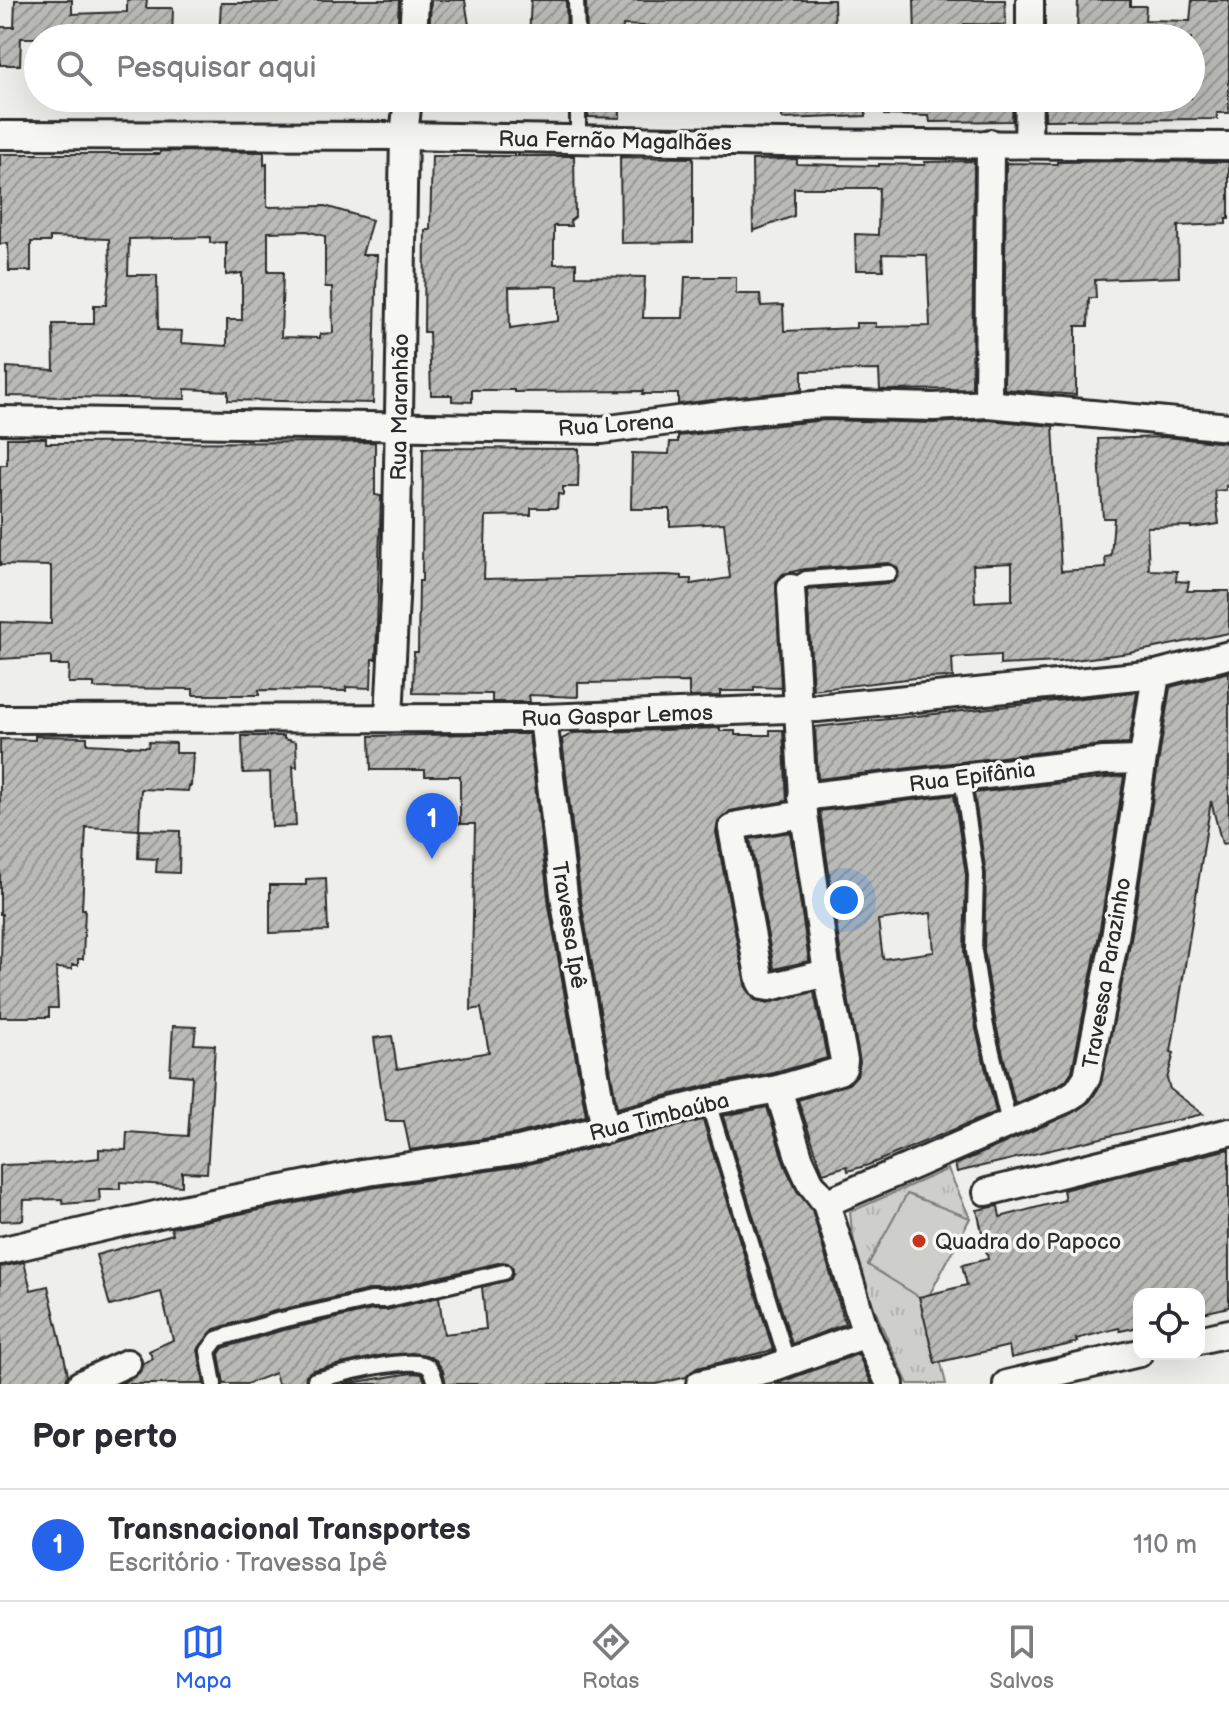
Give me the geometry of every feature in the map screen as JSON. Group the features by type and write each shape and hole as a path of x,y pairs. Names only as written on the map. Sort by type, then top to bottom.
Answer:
{"street":[{"path":"414,24 415,0"},
{"path":"1030,0 1030,24"},
{"name":"Rua Maranhão","path":"389,717 396,579 407,112"},
{"path":"1028,143 1029,112"},
{"name":"Rua Fernão Magalhães","path":"0,135 404,136 781,143 1229,146"},
{"path":"988,404 990,143"},
{"name":"Rua Lorena","path":"0,420 602,430 824,404 934,407 988,404 1229,427"},
{"name":"Rua Timbaúba","path":"0,1251 177,1210 354,1175 519,1150 708,1102 778,1089 843,1068 803,805 791,588"},
{"name":"Rua Gaspar Lemos","path":"0,719 543,718 798,709 1156,674 1229,655"},
{"name":"Travessa Parazinho","path":"826,1203 1066,1099 1077,1092 1087,1077 1115,938 1156,674"},
{"name":"Travessa Ipê","path":"543,718 565,903 605,1130"},
{"name":"Rua Epifânia","path":"827,973 763,986 732,829 803,805 962,777 1104,761 1141,760"},
{"path":"778,1089 800,1160 810,1182 826,1203 866,1334 890,1384"},
{"path":"987,1192 1229,1132"},
{"path":"1205,1339 1229,1333"},
{"path":"700,1384 778,1371 866,1334"},
{"path":"1007,1384 1133,1354"},
{"path":"81,1384 127,1363"}],"lane":[{"path":"576,0 577,24"},
{"path":"578,112 578,139"},
{"path":"791,588 806,579 889,573"},
{"path":"962,777 976,874 974,951 986,1027 1009,1123"},
{"path":"708,1102 778,1371"},
{"path":"214,1384 207,1357 217,1339 277,1321 504,1272"},
{"path":"315,1384 315,1380 383,1365 423,1364 429,1367 436,1384"}],"green space":[{"path":"948,1169 970,1218 926,1301 946,1384 908,1384 864,1279 850,1212"},
{"name":"Quadra do Papoco","path":"907,1194 970,1218 926,1301 868,1265"}],"building":[{"path":"15,0 72,0 72,14 127,12 127,0 147,0 146,8 173,8 172,24 24,24 20,65 0,65 0,27 14,27"},
{"path":"279,0 399,0 398,24 220,24 221,3 279,3"},
{"path":"431,0 465,0 469,24 430,24"},
{"path":"531,0 566,0 567,24 530,24"},
{"path":"586,0 834,0 835,24 587,24"},
{"path":"914,0 1005,0 1006,24 915,24"},
{"path":"1078,0 1130,0 1130,6 1146,6 1145,20 1190,21 1192,0 1229,0 1229,113 1217,113 1217,119 1045,120 1045,112 1205,112 1205,24 1077,24"},
{"path":"588,112 620,112 620,118 588,117"},
{"path":"782,112 866,112 866,116 782,119"},
{"path":"884,112 1012,112 1012,121 930,122 929,116 884,115"},
{"path":"160,151 264,152 267,207 325,206 372,220 362,255 377,255 373,403 228,400 228,391 185,389 185,399 7,396 7,367 54,370 53,324 94,324 94,305 106,305 110,273 109,239 50,237 50,242 31,242 31,271 9,271 8,243 0,244 0,154 160,154","holes":["307,231 325,236 325,287 332,287 333,333 320,334 320,338 281,337 283,272 268,272 268,232","210,237 210,243 226,242 226,275 242,273 242,320 227,320 227,346 181,343 182,331 158,330 157,275 128,275 129,239"]},
{"path":"432,156 574,156 575,217 570,221 571,226 554,226 554,264 576,263 576,276 645,277 643,318 683,318 685,277 736,277 736,294 760,294 761,306 783,305 784,331 856,328 856,323 876,323 876,327 930,326 927,255 882,254 883,270 856,270 855,234 878,235 879,188 794,188 794,216 753,231 752,160 797,159 797,164 879,166 974,161 972,389 880,390 879,370 802,371 802,390 678,404 678,394 642,394 643,391 472,390 472,402 452,401 452,395 431,395 429,332 424,332 425,230 430,230","holes":["558,286 558,321 510,328 509,287"]},
{"path":"620,157 693,158 693,242 621,243"},
{"path":"1229,162 1229,219 1226,219 1226,224 1178,226 1179,277 1095,280 1096,298 1089,298 1088,326 1076,326 1076,395 1004,389 1006,163"},
{"path":"825,420 934,423 988,420 1053,426 1061,571 1106,568 1105,557 1111,556 1114,518 1103,518 1098,439 1165,437 1227,443 1229,485 1226,490 1215,491 1219,524 1191,528 1147,527 1149,570 1177,571 1176,581 1189,582 1187,591 1229,591 1229,633 1130,653 1058,662 1000,665 1000,655 952,658 953,677 915,678 813,690 807,590 890,583 899,573 897,567 888,563 805,569 783,574 776,582 781,688 754,687 754,691 720,691 720,696 689,697 689,682 578,683 578,697 529,695 530,702 492,702 492,694 413,693 414,652 418,652 419,581 422,581 423,448 579,449 578,487 563,487 563,495 558,494 557,508 531,508 531,515 486,516 484,579 666,575 691,579 691,584 730,578 724,523 670,526 670,509 631,509 632,453 669,454 670,442 678,442 678,436","holes":["1012,563 1012,600 975,602 973,565"]},
{"path":"7,438 46,438 46,443 375,442 375,495 381,496 376,659 372,659 371,688 346,687 346,691 259,690 259,695 193,695 193,689 94,688 94,683 68,683 69,665 51,665 51,656 0,659 0,622 51,624 51,566 0,565 0,465 7,465"},
{"path":"1229,672 1229,843 1222,844 1211,801 1171,1052 1174,1053 1167,1079 1170,1089 1203,1114 957,1172 955,1165 1075,1112 1090,1101 1100,1086 1131,940 1170,687"},
{"path":"1137,692 1129,744 818,779 815,727"},
{"path":"720,728 720,731 735,731 735,735 770,735 770,730 783,730 787,801 730,811 718,822 716,832 746,989 755,1000 767,1003 814,992 827,1058 617,1108 581,901 562,739 573,733"},
{"path":"529,734 549,906 586,1116 516,1134 410,1150 404,1121 386,1121 374,1038 392,1036 397,1069 489,1052 481,1008 471,1010 475,824 460,824 460,776 425,776 425,770 371,770 370,736"},
{"path":"35,736 87,737 87,744 144,747 148,747 149,742 176,743 176,753 193,753 191,786 188,791 141,789 139,830 86,827 83,959 78,959 78,965 72,965 72,969 56,968 58,1008 49,1008 49,1017 0,1017 0,739 35,740"},
{"path":"242,736 284,736 284,739 296,742 297,767 293,766 296,826 272,827 270,772 243,773"},
{"path":"1124,776 1099,935 1072,1071 1058,1085 1015,1104 996,1025 984,950 986,874 974,793"},
{"path":"954,795 966,875 964,953 976,1029 996,1112 868,1165 848,1171 847,1166 823,1173 798,1100 849,1084 857,1075 860,1062 820,811","holes":["931,913 934,952 883,959 878,920"]},
{"path":"139,830 180,831 179,873 156,872 157,859 138,858"},
{"path":"790,832 809,961 774,969 750,839"},
{"path":"326,878 328,931 270,933 270,885 306,885 306,879"},
{"path":"173,1026 196,1027 194,1044 215,1045 207,1173 182,1172 182,1186 120,1182 120,1189 99,1189 100,1201 63,1204 62,1199 24,1200 23,1220 0,1221 0,1166 99,1158 99,1149 126,1150 127,1132 188,1136 192,1076 170,1074"},
{"path":"767,1107 785,1166 797,1191 812,1210 845,1324 792,1344 723,1116"},
{"path":"703,1120 773,1350 697,1368 686,1377 656,1384 446,1384 436,1360 412,1353 383,1355 313,1370 306,1375 305,1384 278,1384 275,1373 247,1384 224,1384 219,1354 223,1348 372,1310 387,1310 439,1297 444,1334 486,1329 482,1287 511,1279 513,1269 502,1262 384,1290 369,1290 275,1311 214,1329 198,1349 204,1384 120,1384 134,1377 143,1363 153,1359 149,1351 173,1340 161,1292 110,1306 96,1255 173,1234 171,1228 371,1188 521,1166"},
{"path":"1229,1149 1229,1307 1205,1313 1205,1288 1133,1288 1133,1328 1120,1331 1119,1328 1076,1339 1077,1342 1067,1345 1011,1358 1009,1346 935,1363 919,1297 967,1285 962,1265 988,1259 977,1210 998,1206 1000,1217 1065,1200 1063,1190"},
{"path":"24,1262 31,1290 48,1286 68,1374 65,1384 0,1384 0,1267"},
{"path":"858,1354 872,1384 775,1384"},
{"path":"422,1374 426,1384 343,1384"}],"place":[{"name":"Transnacional Transportes","path":"432,859"},
{"name":"Quadra do Papoco","path":"919,1241"}]}
